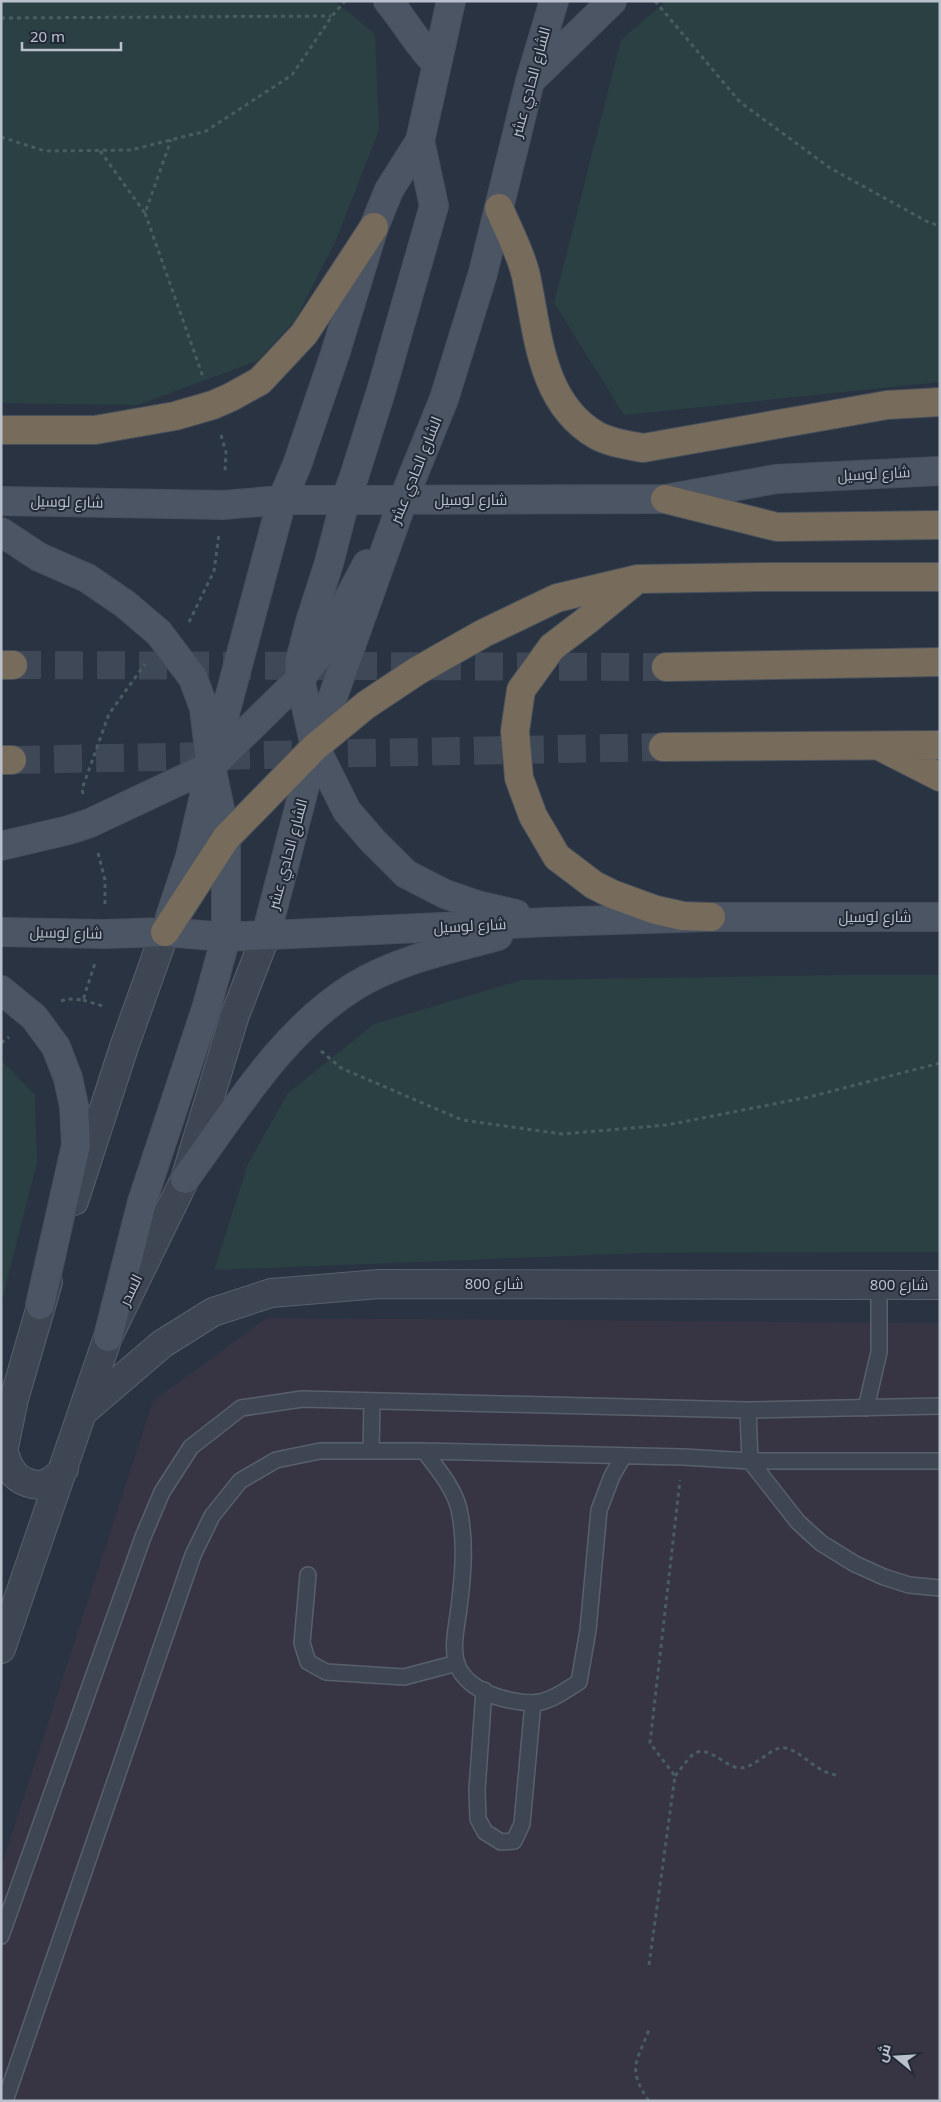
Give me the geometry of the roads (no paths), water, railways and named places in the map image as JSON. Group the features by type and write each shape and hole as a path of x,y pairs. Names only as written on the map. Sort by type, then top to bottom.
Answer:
{"highway":[{"path":"499,208 525,274 540,352 548,376 565,406 580,423 608,440 643,448 888,405 940,402"},
{"path":"1,430 95,430 175,416 213,405 260,381 304,334 374,227"},
{"path":"665,499 777,527 940,525"},
{"path":"165,932 226,838 315,747 366,705 417,671 484,633 557,598 637,580 940,577"},
{"path":"637,580 552,647 521,690 515,731 519,778 533,816 557,858 594,885 618,897 656,910 683,916 711,917"},
{"path":"666,667 940,662"},
{"path":"663,746 940,746"},
{"path":"879,746 940,777"}],"street":[{"path":"388,1 426,52 436,62"},
{"path":"64,1469 47,1484 38,1485 16,1477 11,1470 2,1456 14,1398 40,1305 124,1047 190,857 211,766 282,500 297,465 329,372 374,227 390,190 420,141 451,1"},
{"name":"الشارع الحادي عشر","path":"266,935 315,747 403,500 444,399 483,274 530,81 554,1"},
{"path":"530,81 612,1"},
{"path":"420,141 434,206 382,388 345,501 329,563 310,622 300,661 300,679 315,747 347,811 373,841 406,874 445,894 476,905 549,922"},
{"name":"شارع لوسيل","path":"1,501 223,505 282,500 665,499 776,480 940,470"},
{"path":"1,846 69,830 90,823 211,766 300,679 319,654 340,611 403,500"},
{"path":"1,532 39,556 87,578 125,604 159,634 192,678 204,708 211,766 226,838 226,937 207,1006 142,1202 108,1337"},
{"name":"شارع لوسيل","path":"1,932 104,934 165,932 226,937 549,922 711,917 940,917"},
{"path":"185,1179 281,1049 325,1006 356,985 386,970 432,954 549,922"},
{"name":"السدر","path":"1,1648 85,1410 108,1337 185,1179 235,1014 266,935"},
{"path":"1,990 34,1017 56,1047 68,1078 74,1106 76,1145 40,1305"},
{"name":"شارع 800","path":"85,1410 162,1344 213,1312 271,1293 379,1284 940,1285"}],"lane":[{"path":"866,1408 879,1352 879,1286"},
{"path":"1,1936 143,1537 162,1492 191,1447 241,1408 302,1399 748,1410 940,1406"},
{"path":"371,1450 372,1402"},
{"path":"748,1410 750,1461 798,1522 821,1543 855,1564 884,1577 909,1585 940,1588"},
{"path":"5,2101 193,1555 212,1516 240,1481 276,1460 320,1451 424,1451 750,1461 940,1461"},
{"path":"424,1451 445,1479 459,1508 462,1528 463,1578 454,1648 457,1663 467,1680 491,1695 524,1704 548,1701 579,1682 588,1630 599,1510 612,1476 623,1457"},
{"path":"308,1575 302,1643 308,1662 326,1672 404,1677 457,1663"},
{"path":"484,1690 476,1790 478,1818 485,1832 501,1842 514,1841 522,1824 534,1703"}],"tunnel":[{"path":"13,665 666,667"},
{"path":"12,760 663,747"}]}
